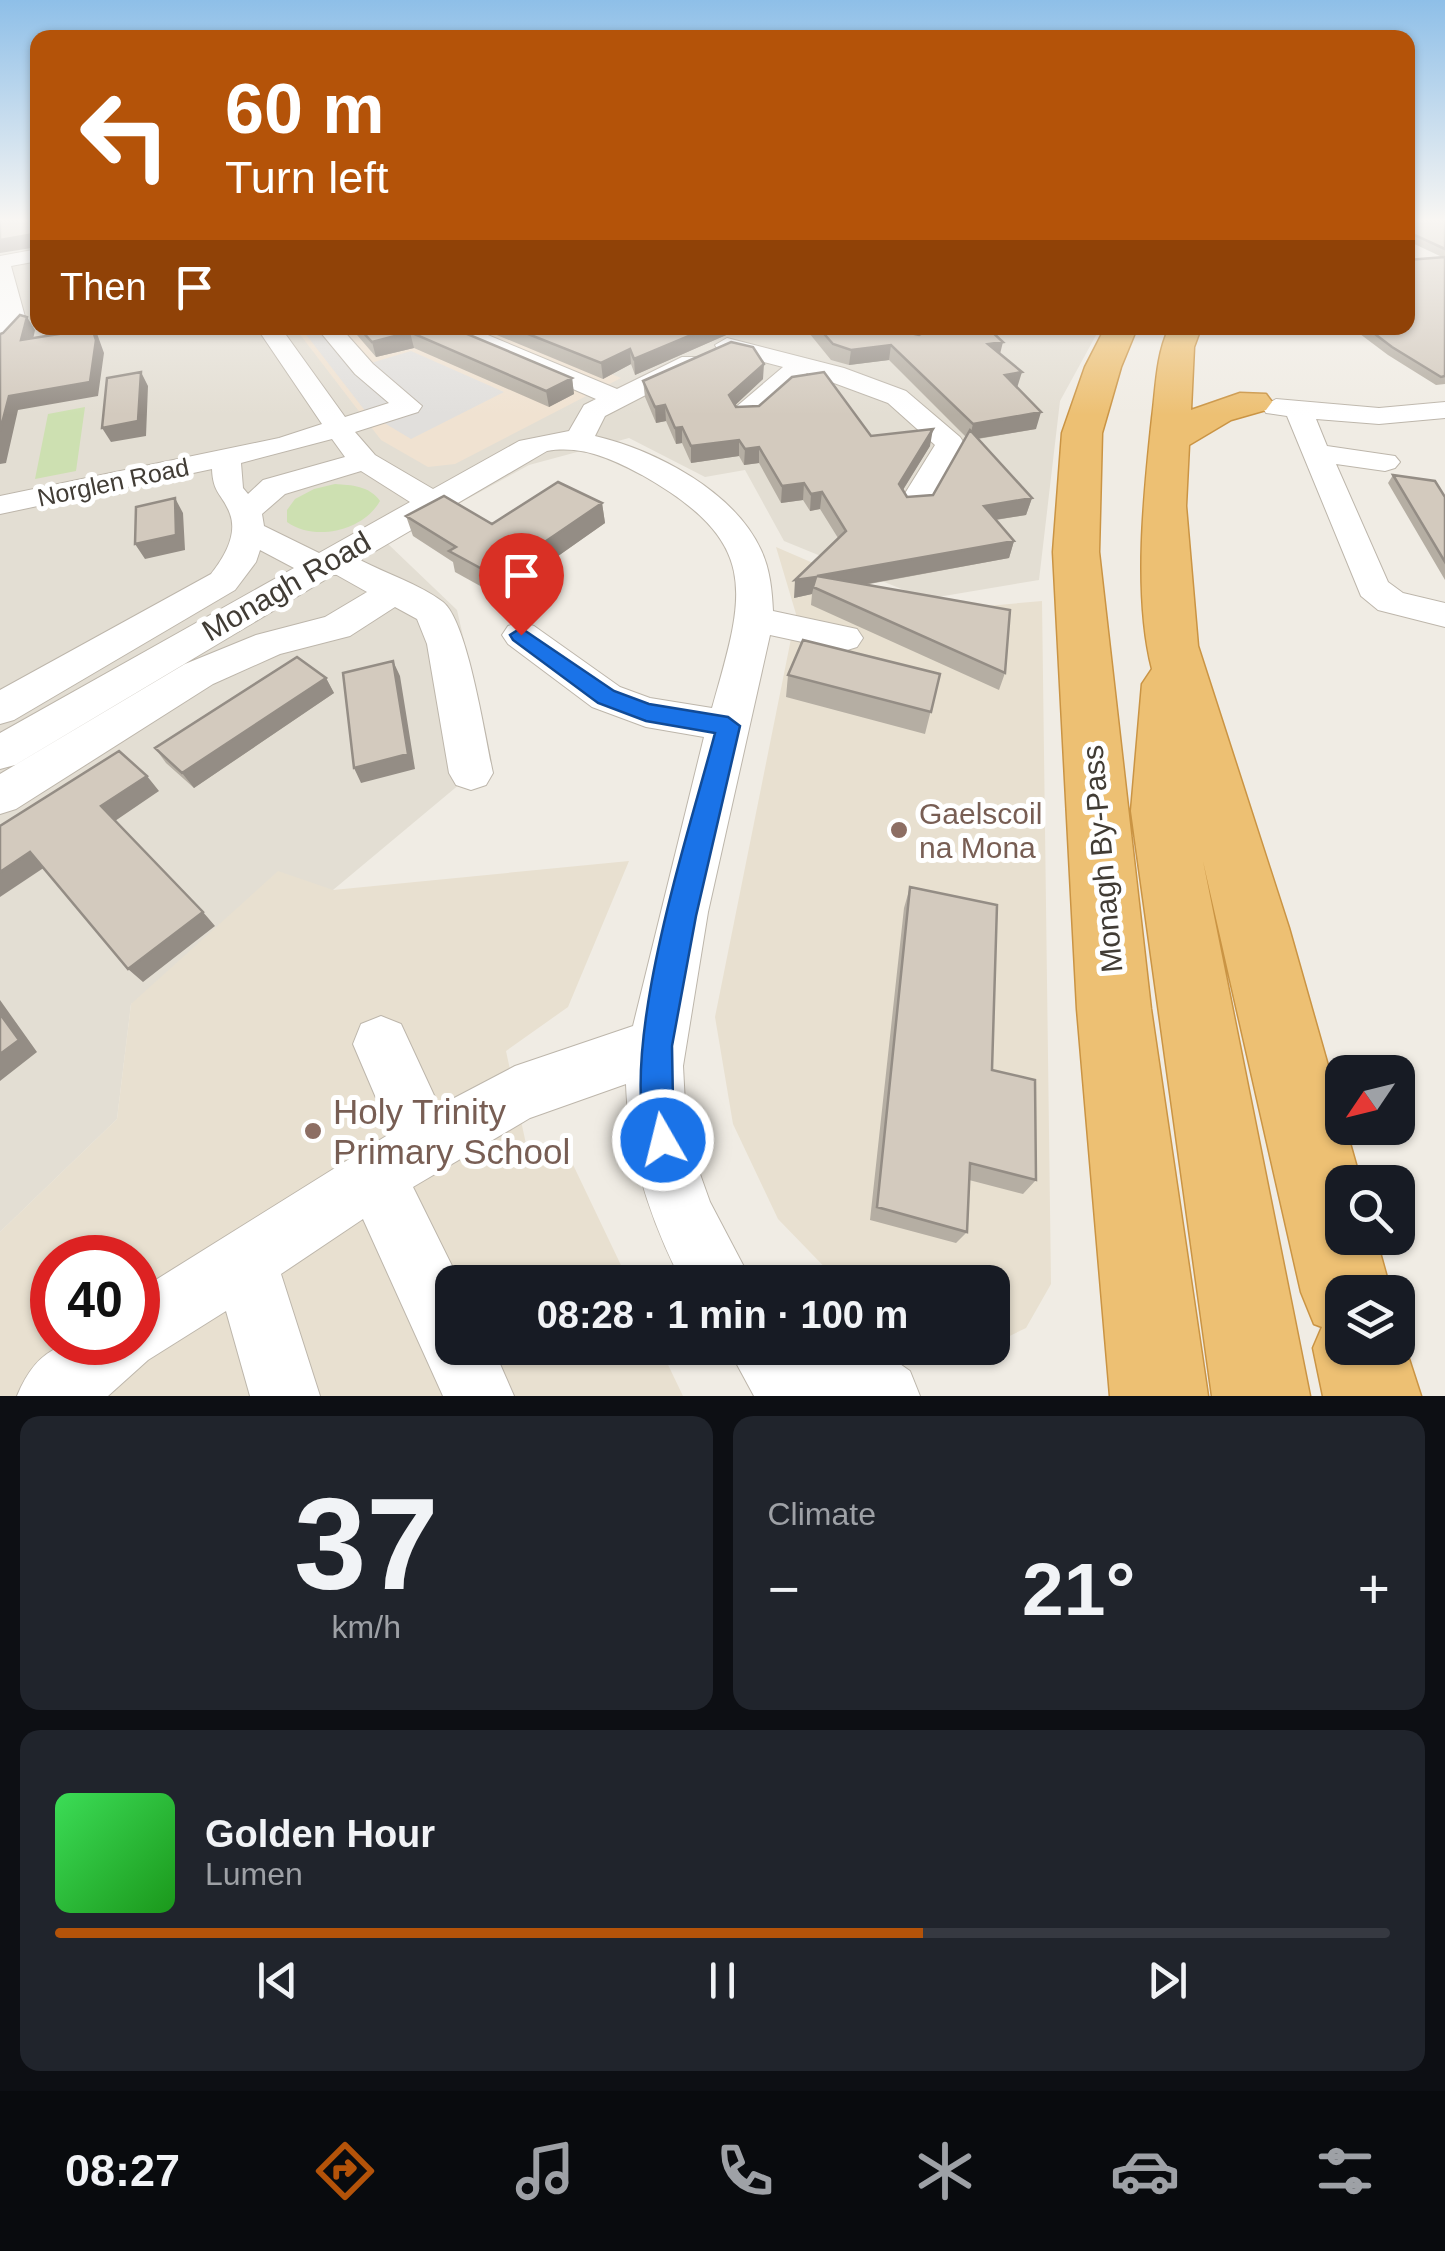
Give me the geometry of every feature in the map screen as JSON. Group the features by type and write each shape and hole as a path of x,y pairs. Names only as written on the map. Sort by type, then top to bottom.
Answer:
{"highway":[{"name":"Monagh By-Pass","path":"1159,335 1102,367 1082,433 1076,552 1114,1008 1159,1396"},
{"path":"1161,335 1166,444 1164,506 1172,646 1162,811 1261,1396"},
{"path":"1162,335 1222,390 1253,402"},
{"path":"1166,444 1209,414 1253,402"},
{"path":"1172,646 1255,928 1342,1275"},
{"path":"1364,1365 1372,1396"}],"street":[{"path":"0,339 15,324 5,284"},
{"path":"274,335 365,461 430,502"},
{"name":"Norglen Road","path":"0,505 226,458 340,429 408,406 364,370 335,335"},
{"path":"468,335 615,398"},
{"path":"714,1265 670,1178 656,1103 656,1046 682,916 755,620 756,597 739,540 694,494 639,464 578,440 587,418 615,398 751,335"},
{"path":"727,345 802,364 897,397 950,443 915,503"},
{"path":"746,413 802,364"},
{"path":"1253,402 1379,416 1445,410"},
{"path":"1298,410 1373,588 1391,602 1445,615"},
{"name":"Monagh Road","path":"0,753 529,448 546,442 578,440"},
{"path":"1317,454 1385,462"},
{"name":"Norglen Road","path":"226,458 228,489 248,522"},
{"path":"365,461 274,487 248,522 326,563 396,590 432,612 446,644 470,774"},
{"name":"Monagh Road","path":"0,709 223,582 239,562 248,522"},
{"name":"Monagh Road","path":"0,796 199,674 268,644 336,627 396,590"},
{"path":"755,620 844,638"},
{"path":"521,635 606,697 646,712 728,726"},
{"path":"381,1044 401,1160 435,1279"},
{"path":"160,1315 401,1160 516,1095 656,1046"},
{"path":"244,1260 286,1396"},
{"path":"52,1396 92,1365"},
{"path":"464,1365 479,1396"},
{"path":"774,1365 795,1396"},
{"path":"842,1365 884,1396"}],"shaded area":[{"path":"0,284 30,284 30,335 1096,335 1060,401 1039,580 926,599 784,541 745,470 705,477 629,438 529,465 387,543 457,610 491,758 333,890 131,1004 117,1119 0,1232"},
{"path":"300,335 512,335 621,378 455,464 428,467 381,440"},
{"path":"306,335 345,335 371,363 411,351 504,392 411,439 366,412"},
{"name":"Gaelscoil na Mona","path":"776,547 915,607 941,610 1042,601 1051,1284 1026,1328 1010,1336 1010,1265 823,1265 778,1219 733,1124 715,1017 796,614"},
{"name":"Holy Trinity Primary School","path":"629,861 568,1007 506,1051 526,1144 566,1150 621,1265 435,1265 435,1365 668,1365 683,1396 0,1396 0,1232 117,1119 131,1004 278,871 333,890"}],"green space":[{"path":"85,407 76,471 35,479 48,414"},
{"path":"335,484 366,489 380,501 362,520 338,530 311,531 287,522 287,510 295,499"}],"building":[{"path":"1415,284 1445,284 1445,376 1376,335 1415,335"},
{"path":"20,315 27,317 21,340 94,335 90,382 9,396 0,431 3,333"},
{"path":"366,335 399,335 372,342"},
{"path":"417,335 470,335 572,378 546,391"},
{"path":"531,335 691,335 634,359 630,349 601,363"},
{"path":"825,335 996,335 1003,342 988,344 1022,372 1005,375 1041,412 973,424 891,345 851,350 833,344"},
{"path":"731,342 753,347 764,364 729,395 736,407 759,406 792,377 824,372 871,436 933,429 899,484 907,497 933,495 970,430 1032,498 984,506 1014,541 817,576 1010,610 1005,673 813,587 816,577 795,580 846,531 822,492 811,494 804,483 782,486 759,447 745,449 739,440 691,446 682,427 675,428 665,405 655,407 643,381"},
{"path":"141,372 138,421 102,428 107,378"},
{"path":"1393,475 1435,481 1445,497 1445,562"},
{"path":"558,482 602,503 495,576 449,551 456,547 406,516 444,496 492,524"},
{"path":"175,498 176,535 135,544 136,507"},
{"path":"803,640 940,674 931,712 788,675"},
{"path":"297,657 326,678 182,773 155,748"},
{"path":"393,661 408,754 354,768 343,673"},
{"path":"119,751 147,776 101,806 203,912 128,969 30,852 0,872 0,826"},
{"path":"910,887 997,905 992,1070 1035,1080 1036,1180 970,1163 967,1232 877,1207"},
{"path":"0,1014 19,1040 0,1054"}],"place":[{"name":"Gaelscoil na Mona","path":"899,830"},
{"name":"Holy Trinity Primary School","path":"313,1131"}],"route":[{"path":"521,635 606,697 646,712 728,726 682,916 656,1046 656,1103 663,1140"}]}
